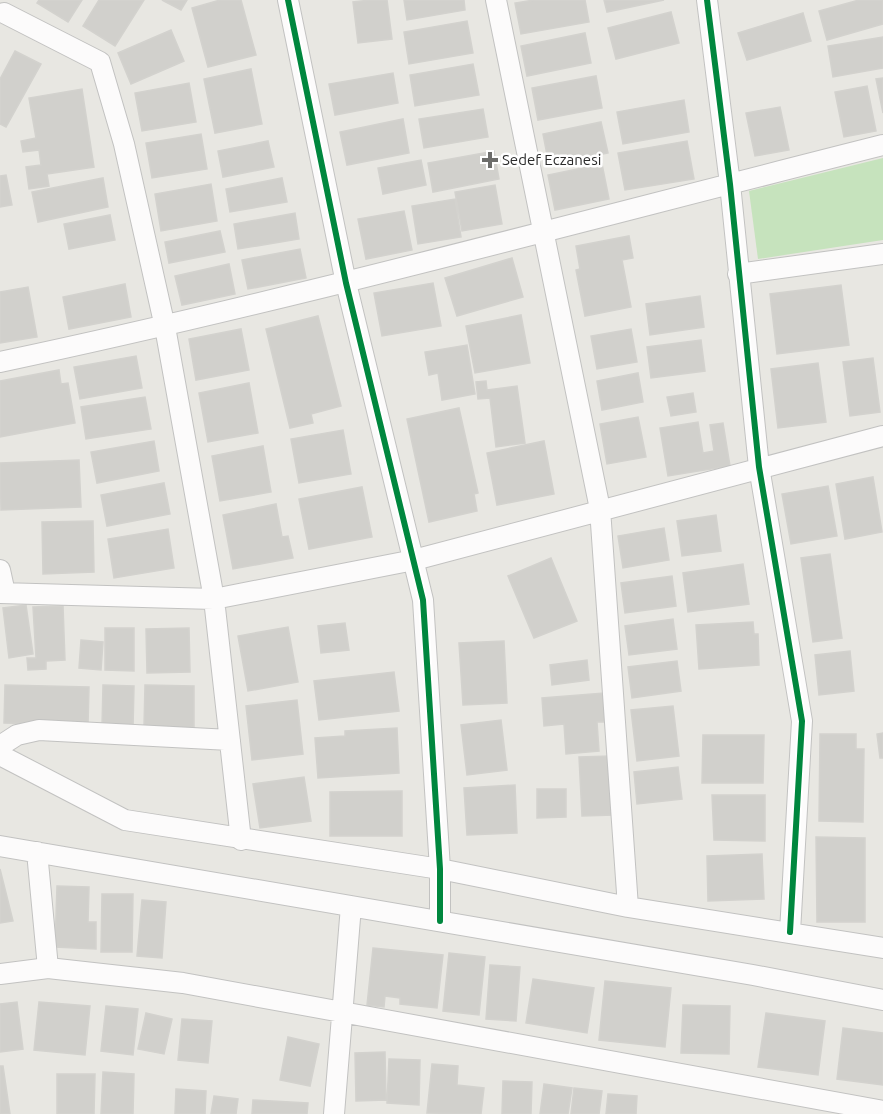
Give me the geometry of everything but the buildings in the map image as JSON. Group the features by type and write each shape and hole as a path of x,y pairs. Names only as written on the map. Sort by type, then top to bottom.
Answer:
{"street":[{"path":"288,0 346,283 423,600 440,869 440,921"},
{"path":"496,0 600,509 628,907"},
{"path":"707,0 730,184 759,467 802,721 790,932"},
{"path":"5,12 100,62 124,144 165,327 214,599 242,840"},
{"path":"0,362 165,327 346,283 544,234 883,145"},
{"path":"738,274 883,254"},
{"path":"0,570 2,593 214,599 414,560 883,436"},
{"path":"0,746 17,735 39,730 230,740"},
{"path":"0,755 125,820 440,869 628,907 883,948"},
{"path":"0,846 883,1000"},
{"path":"37,852 48,968"},
{"path":"334,1114 351,906"},
{"path":"0,974 48,968 183,983 883,1111"}],"green space":[{"path":"883,158 883,240 758,259 749,191"}],"cycle path":[{"path":"288,0 346,283 423,600 440,869 440,921"},
{"path":"707,0 730,184 759,467 802,721 790,932"}],"place":[{"name":"Sedef Eczanesi","path":"490,160"}]}
